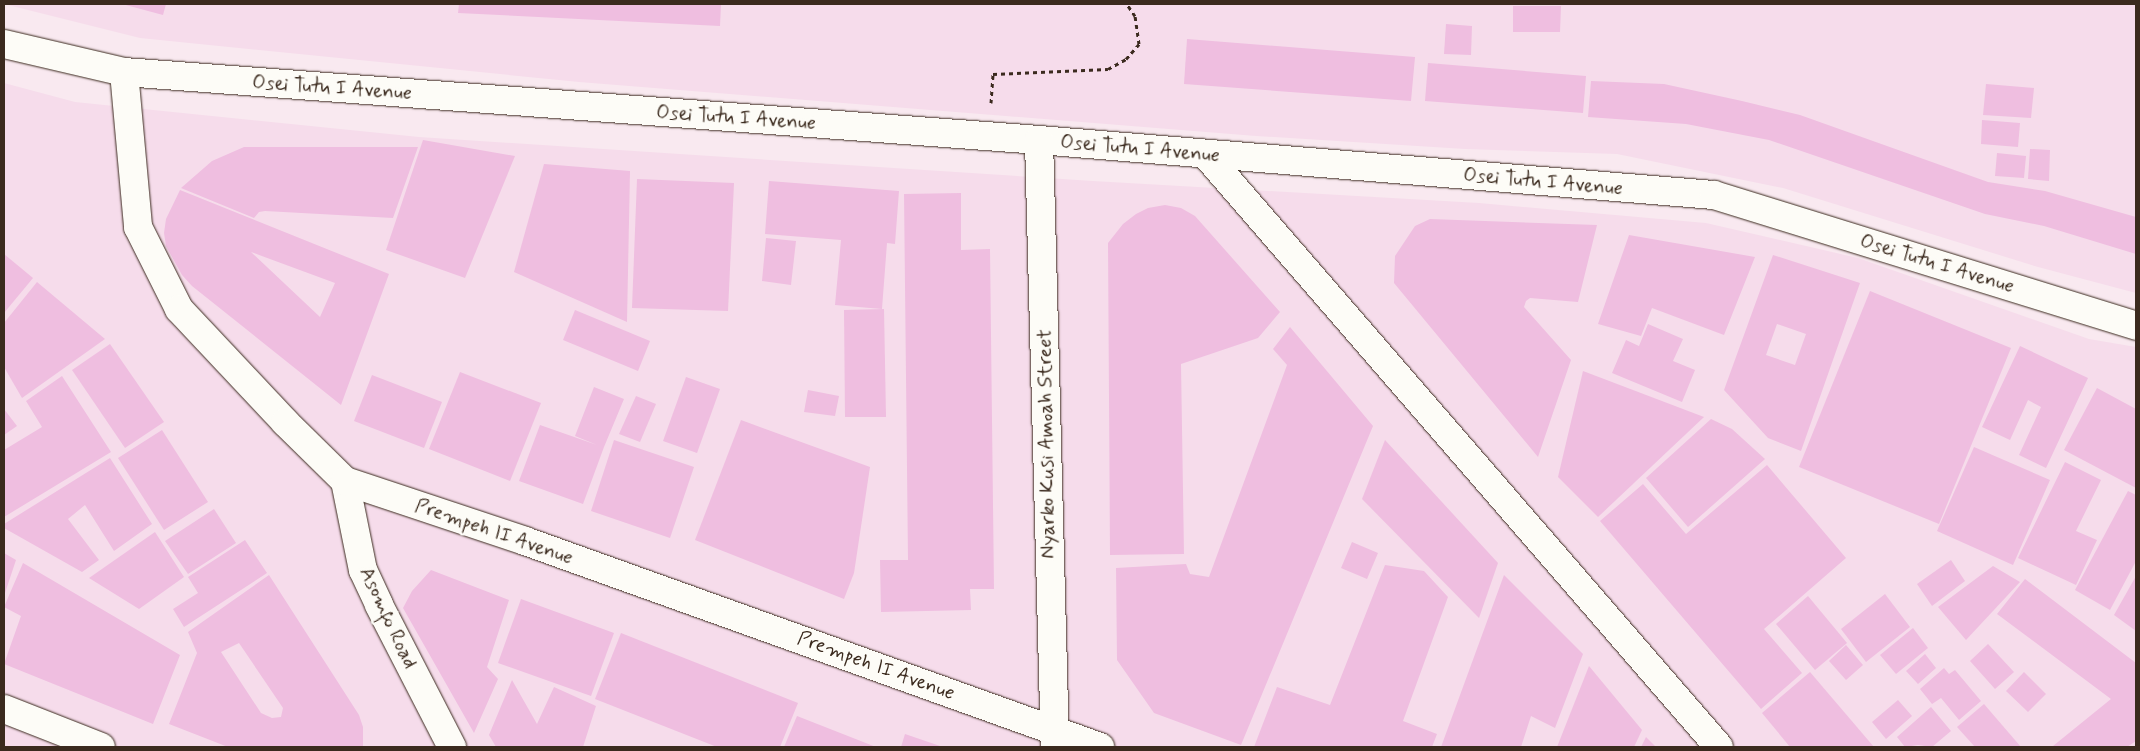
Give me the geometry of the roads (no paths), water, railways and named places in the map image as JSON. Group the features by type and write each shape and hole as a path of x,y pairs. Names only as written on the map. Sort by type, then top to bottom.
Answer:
{"street":[{"name":"Osei Tutu I Avenue","path":"4,44 124,72 988,136 1714,195 2136,326"},
{"name":"Prempeh II Avenue","path":"124,72 138,227 179,309 285,422 345,481 525,541 1054,738 1100,747"},
{"name":"Nyarko Kusi Amoah Street","path":"1039,140 1054,738"},
{"path":"1206,155 1719,747"},
{"name":"Asomfo Road","path":"345,481 364,570 444,742"},
{"path":"4,709 101,747"}]}
